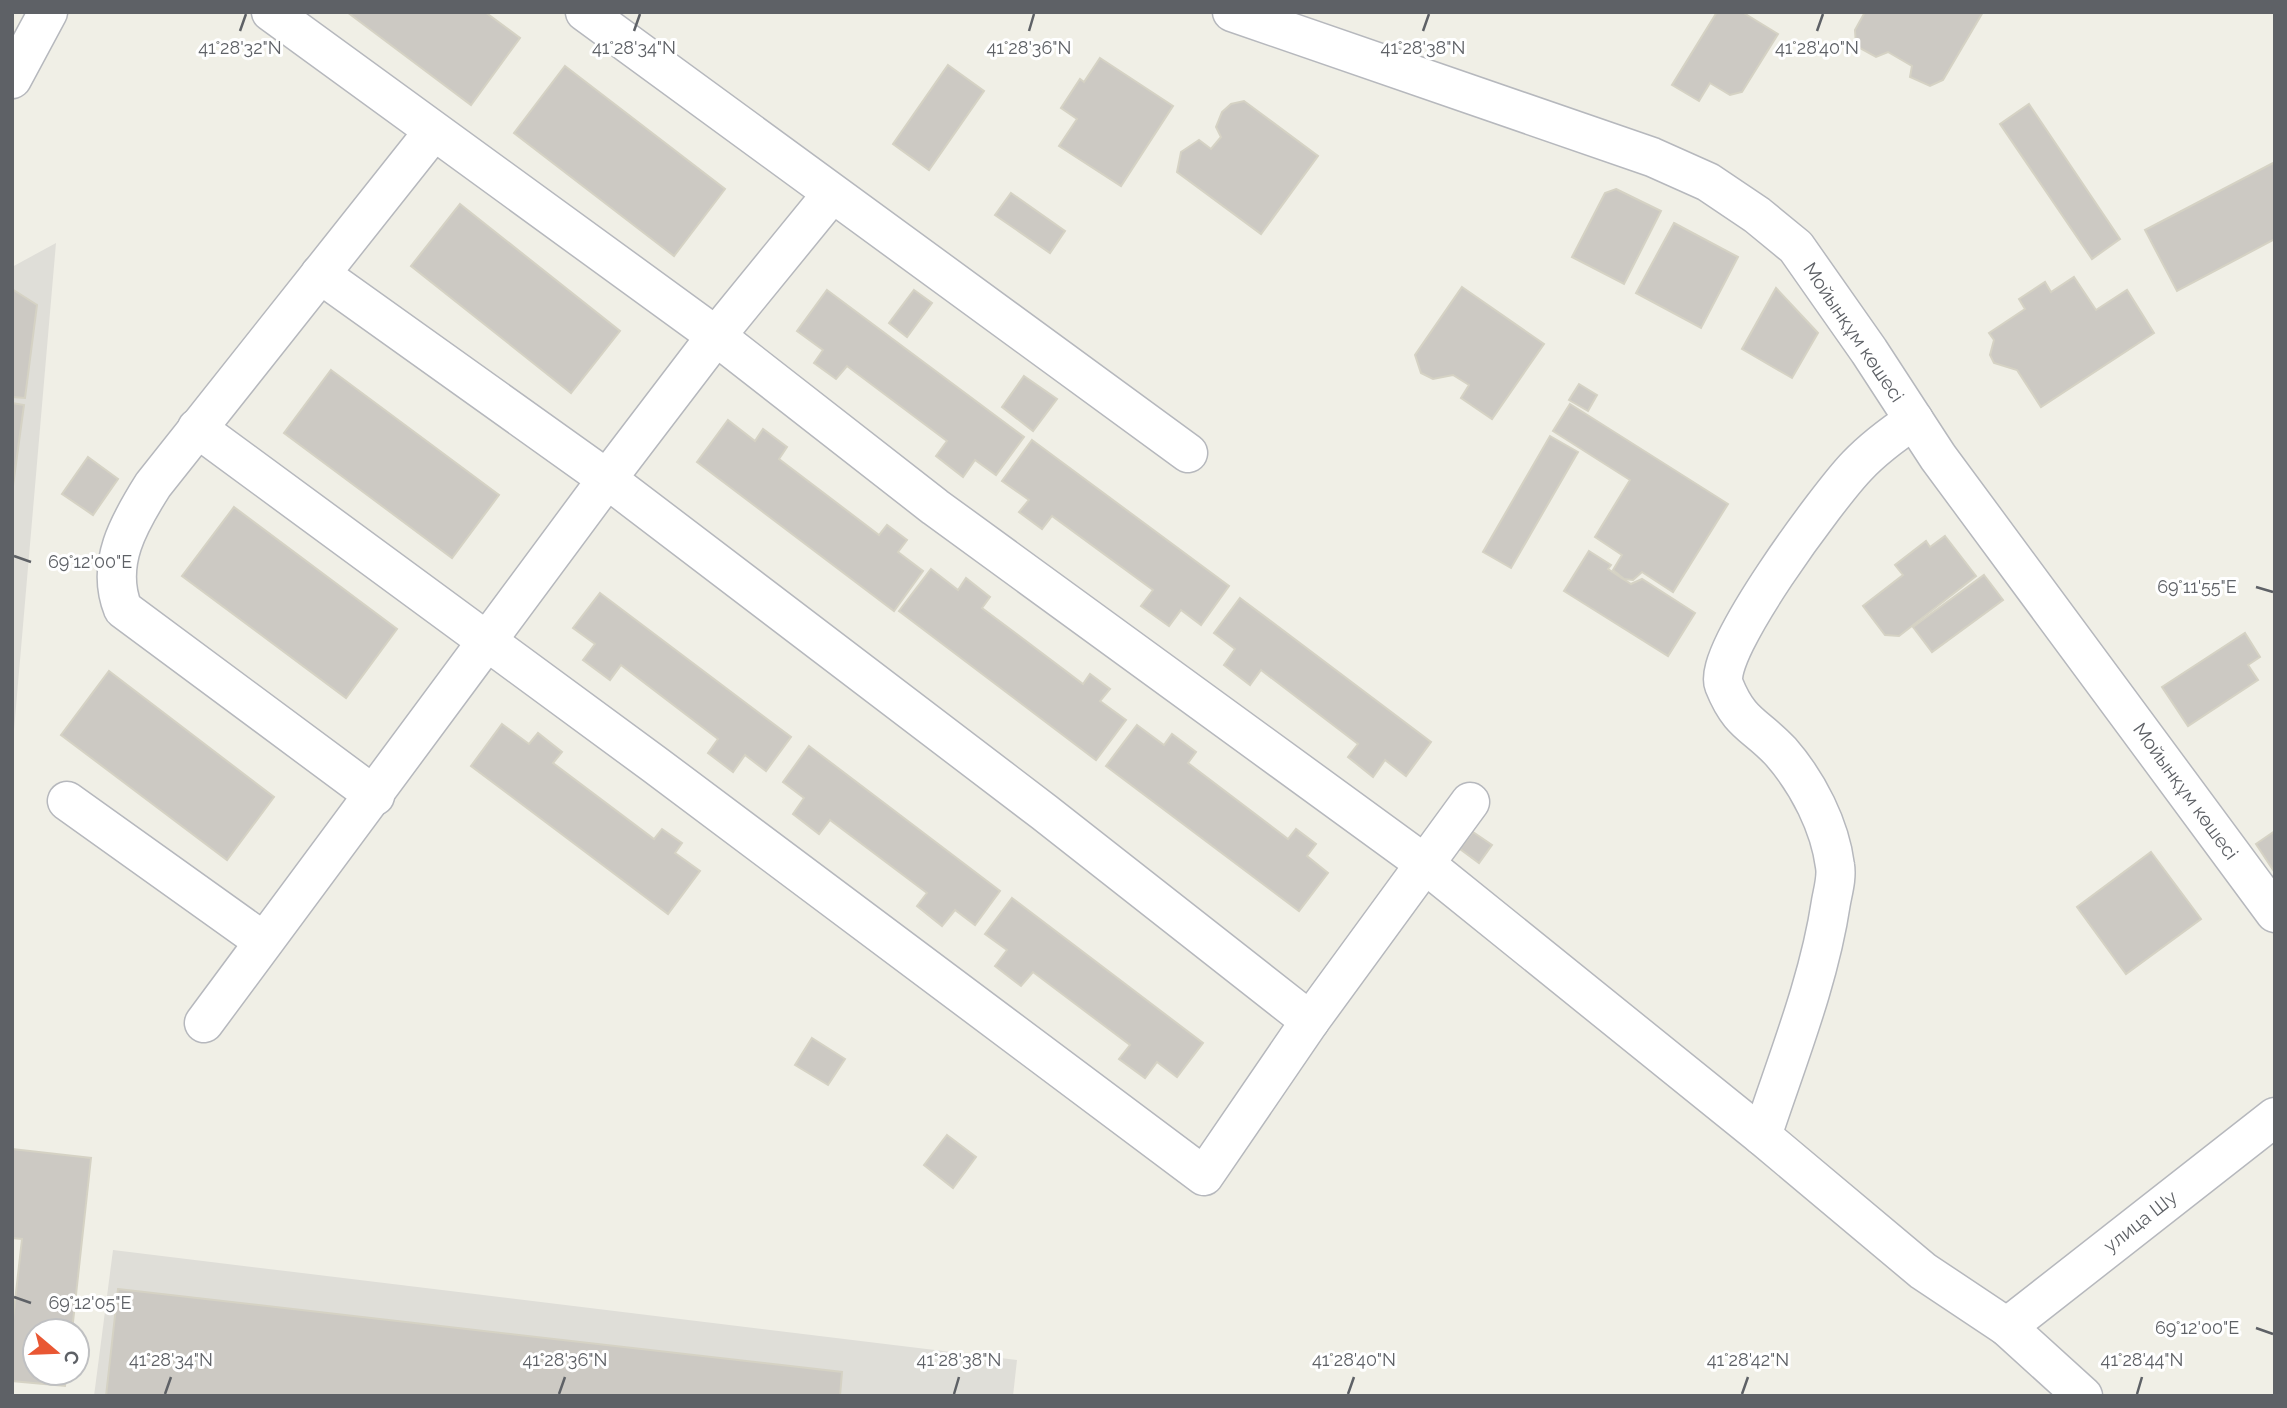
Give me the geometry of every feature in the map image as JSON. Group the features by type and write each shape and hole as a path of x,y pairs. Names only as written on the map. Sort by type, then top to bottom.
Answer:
{"street":[{"path":"12,79 48,12"},
{"path":"271,12 716,336 935,507 1425,864 1762,1136 1923,1271 2007,1328 2083,1396"},
{"path":"586,12 831,195 1188,453"},
{"name":"Мойынқұм көшесі","path":"1232,12 1321,41 1436,85 1607,140 1708,182 1757,215 1796,247 1938,457 2275,913"},
{"path":"375,796 123,609 115,590 119,553 129,522 153,485 433,132"},
{"path":"204,1023 263,941 375,796 607,479 716,336 831,195"},
{"path":"320,274 607,479 1044,812 1310,1021"},
{"path":"1762,1136 1828,924 1836,869 1830,836 1815,803 1781,753 1738,716 1722,681 1730,648 1808,526 1855,468 1885,439 1914,420"},
{"path":"197,428 489,642 1205,1176 1310,1021 1470,802"},
{"path":"67,801 263,941"},
{"name":"улица Шу","path":"2007,1328 2275,1117"}],"shaded area":[{"path":"56,243 12,753 12,267"},
{"path":"113,1250 1017,1360 1013,1396 94,1396"}],"building":[{"path":"347,12 485,12 520,38 471,105"},
{"path":"1717,12 1742,12 1778,34 1742,92 1730,95 1710,83 1699,101 1672,85"},
{"path":"1865,12 1983,12 1943,80 1930,86 1910,77 1912,66 1888,52 1876,57 1856,46 1855,30"},
{"path":"1100,58 1173,106 1121,186 1059,146 1077,119 1061,108 1080,79 1084,82"},
{"path":"948,65 984,91 929,170 893,144"},
{"path":"565,66 725,189 674,256 514,133"},
{"path":"1244,101 1318,156 1261,234 1177,172 1181,152 1199,140 1211,149 1221,137 1216,127 1222,112 1231,104"},
{"path":"2029,104 2120,239 2092,259 2000,124"},
{"path":"2275,162 2275,239 2177,291 2145,230"},
{"path":"1616,189 1661,211 1624,284 1572,257 1605,193"},
{"path":"1011,193 1065,231 1050,253 995,215"},
{"path":"460,204 620,331 571,393 411,266"},
{"path":"1674,223 1738,257 1701,328 1636,293"},
{"path":"2074,277 2096,310 2127,290 2154,333 2041,407 2017,370 1994,363 1990,355 1994,340 1989,333 2025,309 2019,299 2045,282 2051,292"},
{"path":"1462,287 1544,344 1492,419 1461,398 1469,385 1453,375 1433,379 1421,373 1415,355"},
{"path":"1776,288 1818,333 1792,378 1742,349"},
{"path":"12,289 37,305 25,398 12,397"},
{"path":"827,290 1024,437 996,475 975,460 963,477 936,456 947,441 847,366 836,379 814,363 823,350 797,331"},
{"path":"914,290 932,303 907,337 889,323"},
{"path":"331,370 499,495 452,558 284,433"},
{"path":"1024,376 1057,399 1033,431 1002,407"},
{"path":"1579,384 1597,395 1588,411 1569,400"},
{"path":"12,403 24,405 12,493"},
{"path":"1570,404 1728,504 1673,592 1642,572 1633,580 1624,579 1613,570 1622,555 1595,537 1630,480 1553,431"},
{"path":"728,420 755,441 763,429 787,447 779,459 879,535 887,525 907,540 898,552 923,571 894,611 697,462"},
{"path":"1550,436 1578,452 1511,568 1483,552"},
{"path":"1032,440 1229,586 1201,625 1181,610 1169,626 1141,606 1153,590 1052,516 1042,529 1019,512 1029,500 1002,481"},
{"path":"88,457 118,479 93,515 62,494"},
{"path":"234,507 397,629 346,698 182,576"},
{"path":"1945,536 1976,576 1899,636 1885,635 1863,606 1903,575 1895,565 1926,541 1930,547"},
{"path":"1589,551 1611,565 1608,569 1631,584 1642,579 1695,613 1668,656 1564,591"},
{"path":"931,569 958,590 966,578 990,597 982,608 1083,684 1090,674 1110,689 1100,701 1126,720 1096,760 899,611"},
{"path":"1984,575 2003,600 1932,652 1913,627"},
{"path":"600,593 791,737 766,771 745,755 733,772 708,753 718,739 621,665 610,680 583,660 595,644 573,628"},
{"path":"1240,598 1431,742 1406,776 1385,760 1373,777 1348,757 1358,744 1261,670 1250,685 1224,665 1235,649 1214,633"},
{"path":"2245,633 2260,657 2248,665 2258,680 2188,726 2162,687"},
{"path":"109,671 274,797 227,860 61,735"},
{"path":"502,724 529,744 538,733 562,752 553,763 654,839 662,829 682,843 675,853 700,871 668,914 471,766"},
{"path":"1137,725 1164,745 1172,734 1196,752 1188,763 1288,839 1296,829 1316,844 1307,856 1328,873 1299,911 1106,766"},
{"path":"809,746 1000,891 975,925 955,910 942,926 917,906 927,893 830,820 819,834 793,814 804,798 783,782"},
{"path":"2275,831 2275,873 2256,844"},
{"path":"1473,832 1492,845 1479,863 1460,849"},
{"path":"2151,852 2201,919 2126,974 2077,907"},
{"path":"1012,898 1203,1043 1177,1077 1157,1062 1145,1078 1119,1059 1130,1045 1033,972 1021,986 995,966 1007,950 985,934"},
{"path":"812,1038 845,1059 828,1085 795,1065"},
{"path":"947,1135 976,1157 953,1188 924,1165"},
{"path":"12,1149 91,1158 74,1317 21,1317 21,1382 12,1381 12,1328 22,1239 12,1238"},
{"path":"118,1289 842,1372 840,1396 106,1396"}]}
